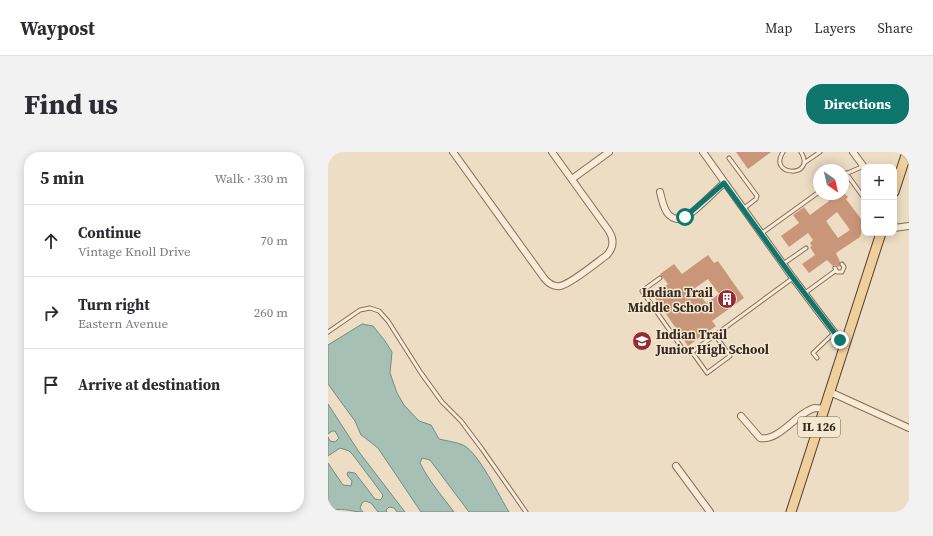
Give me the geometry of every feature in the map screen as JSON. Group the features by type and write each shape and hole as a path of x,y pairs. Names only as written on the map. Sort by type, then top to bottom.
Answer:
{"main road":[{"path":"897,186 906,168 907,152"},
{"name":"IL 126","path":"791,512 880,236"}],"street":[{"path":"453,152 544,278 549,283 557,286 567,283 607,255 613,244 611,234 552,152"},
{"path":"572,179 609,152"},
{"path":"703,152 793,278 840,340 846,342"},
{"path":"853,152 862,164"},
{"path":"660,192 664,209 668,215 673,218 681,218 688,214 724,183"},
{"path":"897,228 909,226"},
{"path":"830,392 909,428"},
{"path":"741,416 760,438 768,438 807,412 815,408 825,409"},
{"path":"676,466 710,512"}],"lane":[{"path":"783,152 780,157 780,163 786,171 792,172 798,170 804,162 820,152"},
{"path":"801,152 804,156 804,162"},
{"path":"730,158 757,196 756,199 743,209"},
{"path":"849,173 861,168"},
{"path":"849,179 861,194"},
{"path":"761,234 813,196"},
{"path":"783,264 806,248"},
{"path":"805,293 835,269 838,273 843,271 844,267 842,264"},
{"path":"660,278 642,291 682,348 692,352 707,373 730,356 715,335"},
{"path":"692,352 793,278"},
{"path":"328,332 360,310 370,308 379,311 388,321 421,373 438,396 461,421 478,443 526,512"},
{"path":"817,358 813,353 834,332"}],"shaded area":[{"path":"362,324 373,326 392,352 390,373 397,393 404,405 419,421 431,425 439,439 463,445 476,457 509,512 469,512 430,460 422,458 420,463 424,470 454,512 421,512 378,448 361,435 355,421 328,384 328,345"},
{"path":"328,404 359,452 405,512 397,512 394,508 389,507 386,510 387,512 378,512 371,503 365,501 362,503 360,508 363,512 337,509 328,512 328,463 343,485 351,486 352,481 347,475 348,472 355,473 375,499 380,500 383,495 349,451 340,448 328,456 328,437 330,441 335,442 339,438 335,431 328,434"}],"building":[{"path":"736,152 771,152 748,169"},
{"path":"828,200 847,200 861,219 861,234 860,237 836,253 840,266 833,266 827,260 809,273 802,264 815,255 810,247 812,246 810,243 813,240 808,233 789,247 781,236 799,223 793,215 804,207 810,215 829,201","holes":["837,212 850,230 838,238 826,221"]},
{"name":"Indian Trail Middle School","path":"708,255 714,263 718,261 744,298 712,321 716,326 688,346 653,295 668,284 660,274 674,264 682,274","holes":["708,279 719,294 706,303 695,288"]}],"place":[{"name":"Indian Trail Middle School","path":"727,299"},
{"name":"Indian Trail Junior High School","path":"642,341"}],"route":[{"path":"685,217 724,183 840,340"}]}
